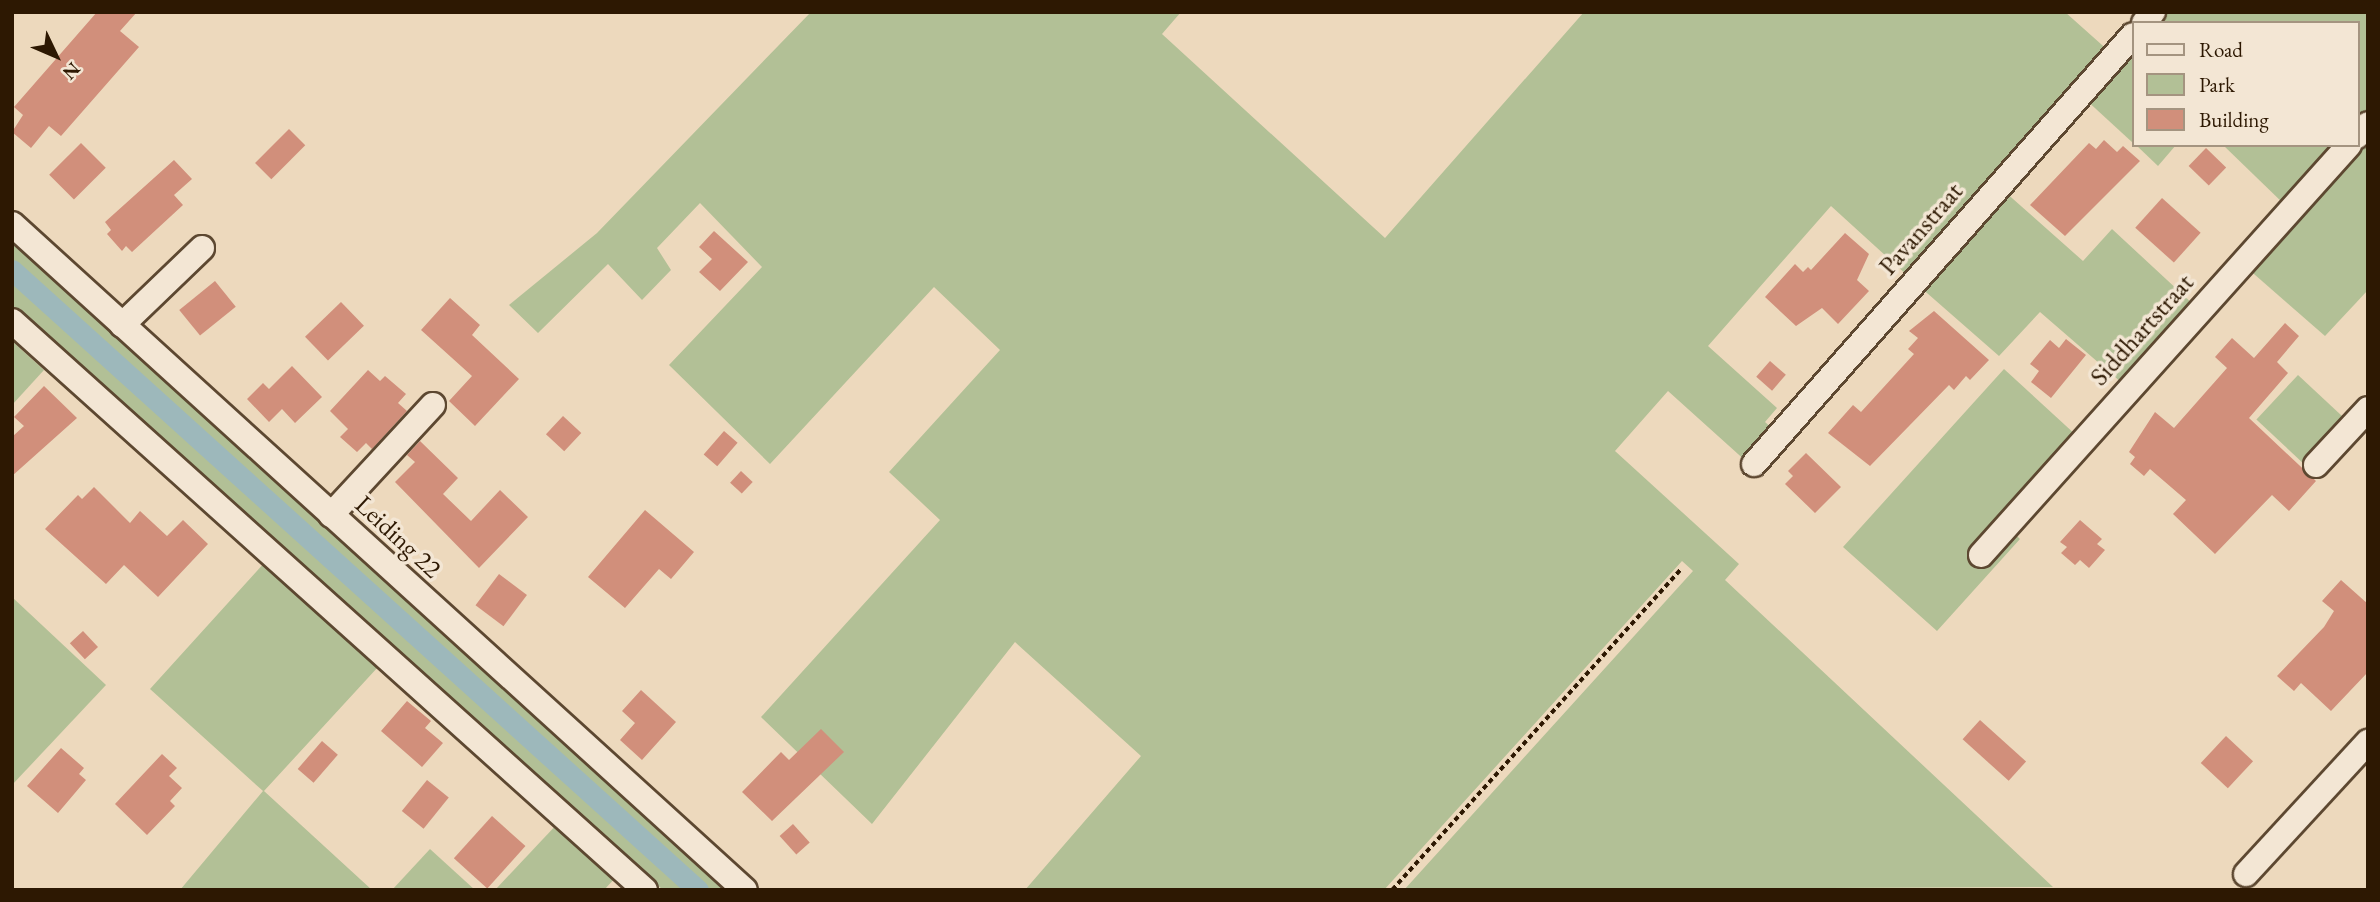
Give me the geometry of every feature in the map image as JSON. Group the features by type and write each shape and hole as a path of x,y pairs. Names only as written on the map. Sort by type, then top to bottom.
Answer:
{"street":[{"name":"Pavanstraat","path":"1754,464 2132,36"},
{"name":"Siddhartstraat","path":"1981,555 2346,147"},
{"name":"Leiding 22","path":"12,224 745,890"},
{"path":"122,325 202,248"},
{"path":"12,321 645,890"},
{"path":"331,515 433,405"},
{"path":"2316,465 2368,410"},
{"path":"2246,874 2368,742"}],"path":[{"path":"1392,890 1682,568"}],"green space":[{"path":"811,12 1181,12 1162,34 1385,238 1584,12 2065,12 2111,53 1909,277 1831,206 1708,346 1777,408 1765,422 1775,431 1748,463 1668,391 1615,451 1739,564 1725,580 2053,887 1404,890 1693,571 1682,561 1384,890 1025,890 1141,756 1015,642 872,824 761,717 940,520 889,472 1000,350 934,287 770,464 669,365 762,267 700,203 657,248 671,270 642,300 608,264 538,333 509,305 597,233"},
{"path":"2161,12 2368,12 2368,117 2359,126 2359,21 2154,21"},
{"path":"2132,44 2132,142 2084,98"},
{"path":"2368,133 2368,290 2325,336 2246,267 2355,147 2359,147 2359,143"},
{"path":"2138,147 2174,147 2158,166"},
{"path":"2225,147 2340,147 2286,206"},
{"path":"2004,191 2083,261 2112,229 2194,305 2122,383 2040,312 1999,356 1919,286"},
{"path":"12,234 737,890 663,890 12,306"},
{"path":"12,341 44,370 12,405"},
{"path":"2004,369 2077,436 2000,520 2020,539 1937,631 1843,547"},
{"path":"2298,375 2348,422 2307,467 2256,420"},
{"path":"265,562 378,667 264,791 372,890 180,890 263,791 150,689"},
{"path":"12,597 106,685 12,785"},
{"path":"559,822 617,876 604,890 495,890"},
{"path":"430,849 475,890 392,890"}],"building":[{"path":"97,12 137,12 120,31 139,47 61,136 49,126 31,148 12,132 23,115 14,107"},
{"path":"289,129 305,145 271,179 255,163"},
{"path":"2104,140 2117,152 2123,146 2140,161 2065,236 2030,205 2089,143 2096,149"},
{"path":"81,143 106,168 74,200 49,175"},
{"path":"2206,148 2226,167 2209,185 2189,166"},
{"path":"174,160 192,179 174,195 183,205 132,252 126,246 122,251 107,234 111,230 105,222"},
{"path":"2162,198 2201,233 2174,263 2135,228"},
{"path":"714,231 748,262 720,291 699,272 712,259 699,247"},
{"path":"1845,233 1869,254 1857,280 1869,291 1838,324 1822,308 1796,326 1765,297 1795,264 1803,272 1808,267 1811,270"},
{"path":"215,281 236,307 200,336 179,310"},
{"path":"450,298 480,325 472,335 519,379 475,426 449,401 472,376 421,330"},
{"path":"341,302 364,326 328,360 305,337"},
{"path":"1934,311 1989,360 1970,380 1966,376 1954,390 1949,385 1870,466 1828,433 1853,405 1861,412 1914,354 1908,349 1918,338 1909,331"},
{"path":"2285,323 2299,336 2277,362 2288,373 2249,418 2316,481 2289,511 2272,495 2215,554 2173,514 2186,500 2150,469 2144,476 2130,464 2135,457 2129,452 2155,412 2174,428 2227,368 2215,357 2232,338 2254,358"},
{"path":"2066,339 2086,355 2051,398 2031,382 2039,371 2030,364 2050,340 2059,348"},
{"path":"1770,361 1786,375 1772,391 1756,377"},
{"path":"292,366 322,397 295,423 282,409 269,422 247,399 263,383 269,389"},
{"path":"368,370 380,381 385,376 406,394 398,403 407,411 372,449 366,443 357,452 340,437 348,429 330,411"},
{"path":"44,386 77,418 12,476 12,437 24,426 14,417"},
{"path":"563,416 581,433 564,451 546,434"},
{"path":"724,431 738,443 717,466 704,454"},
{"path":"420,441 458,478 443,494 471,521 500,490 528,517 479,568 395,482 415,462 407,455"},
{"path":"1806,453 1841,487 1815,513 1785,484 1793,476 1788,471"},
{"path":"741,471 753,482 742,494 730,483"},
{"path":"94,487 130,523 140,511 167,536 183,520 208,544 158,597 124,565 106,584 45,529 78,495 82,499"},
{"path":"645,510 694,552 671,579 659,569 625,608 588,577"},
{"path":"2080,520 2102,539 2097,544 2105,550 2089,568 2080,560 2075,565 2061,553 2067,547 2060,542"},
{"path":"499,574 527,595 503,626 476,605"},
{"path":"2341,580 2368,604 2368,672 2331,711 2301,683 2294,691 2277,676 2324,627 2334,611 2322,601"},
{"path":"83,631 98,647 85,659 70,643"},
{"path":"641,690 676,722 642,760 620,740 635,723 622,711"},
{"path":"407,701 431,721 425,728 443,743 422,767 381,731"},
{"path":"1980,720 2026,761 2009,781 1963,739"},
{"path":"821,729 844,752 772,821 742,792 781,752 789,760"},
{"path":"2226,736 2253,761 2228,788 2201,763"},
{"path":"322,741 338,755 314,783 298,769"},
{"path":"61,748 84,768 79,774 86,780 58,813 27,786"},
{"path":"162,754 177,768 169,776 182,788 170,801 175,806 147,835 115,804"},
{"path":"427,780 449,798 424,829 402,811"},
{"path":"492,816 525,846 487,888 454,858"},
{"path":"793,824 810,843 796,855 780,836"}],"waterway":[{"path":"12,270 698,890"}]}
